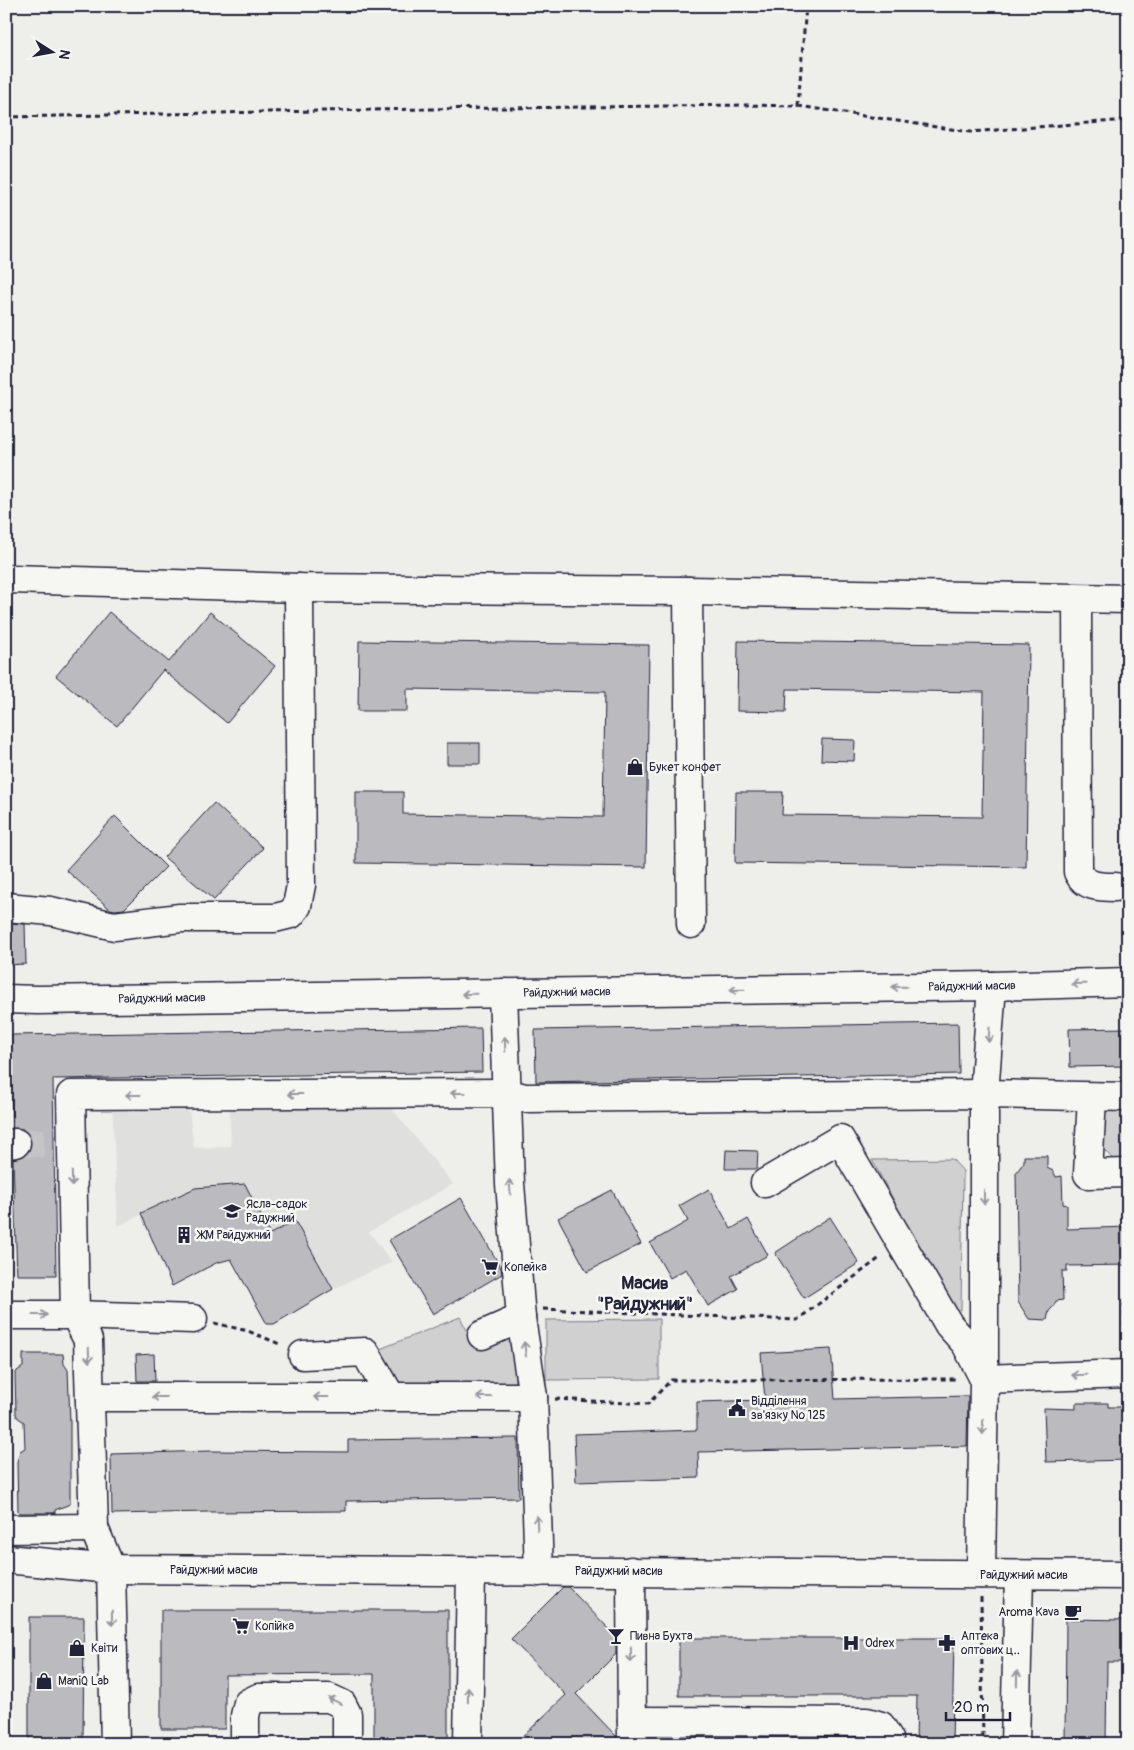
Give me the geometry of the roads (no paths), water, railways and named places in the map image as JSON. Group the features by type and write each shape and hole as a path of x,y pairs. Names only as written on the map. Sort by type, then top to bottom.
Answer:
{"street":[{"path":"6,581 11,579 299,588 688,591 1128,599"},
{"path":"6,907 51,911 114,926 180,918 275,918 291,914 297,906 301,885 299,588"},
{"path":"688,591 691,924"},
{"path":"1077,599 1078,872 1081,879 1088,884 1115,888"},
{"name":"Райдужний масив","path":"6,1000 992,986 1128,982"},
{"path":"981,1574 984,1379 984,1094 992,986"},
{"path":"503,993 510,1184 521,1313 533,1397 539,1572"},
{"path":"115,1744 111,1570 94,1528 88,1340 75,1315 63,1143 71,1095 506,1093 524,1098 984,1094 1128,1097"},
{"path":"840,1096 840,1139 949,1325 966,1344 984,1379"},
{"path":"1092,1097 1088,1174 1128,1173"},
{"path":"765,1183 840,1139"},
{"path":"482,1335 521,1313"},
{"path":"6,1315 193,1319"},
{"path":"303,1355 365,1352 391,1397"},
{"path":"984,1379 1128,1374"},
{"path":"90,1396 533,1397"},
{"path":"6,1529 94,1528"},
{"name":"Райдужний масив","path":"6,1559 111,1570 1128,1574"},
{"path":"468,1744 471,1571"},
{"path":"630,1571 632,1733 748,1732 867,1722 882,1726 889,1739 889,1744"},
{"path":"1016,1744 1019,1575"},
{"path":"245,1744 245,1716 248,1703 258,1698 328,1698 342,1704 347,1714 347,1744"}],"tunnel":[{"path":"16,1143 54,1143"}],"place":[{"name":"Букет конфет","path":"635,767"},
{"name":"Ясла-садок Радужний","path":"232,1211"},
{"name":"ЖМ Райдужний","path":"184,1235"},
{"name":"Копейка","path":"490,1267"},
{"name":"Відділення зв'язку № 125","path":"737,1408"},
{"name":"Aroma Kava","path":"1073,1612"},
{"name":"Копійка","path":"241,1626"},
{"name":"Пивна Бухта","path":"616,1636"},
{"name":"Odrex","path":"851,1643"},
{"name":"Аптека оптових ц‥","path":"947,1643"},
{"name":"Квіти","path":"77,1648"},
{"name":"ManiQ Lab","path":"44,1681"}],"district":[{"name":"Масив \"Райдужний\"","path":"645,1294"}]}
